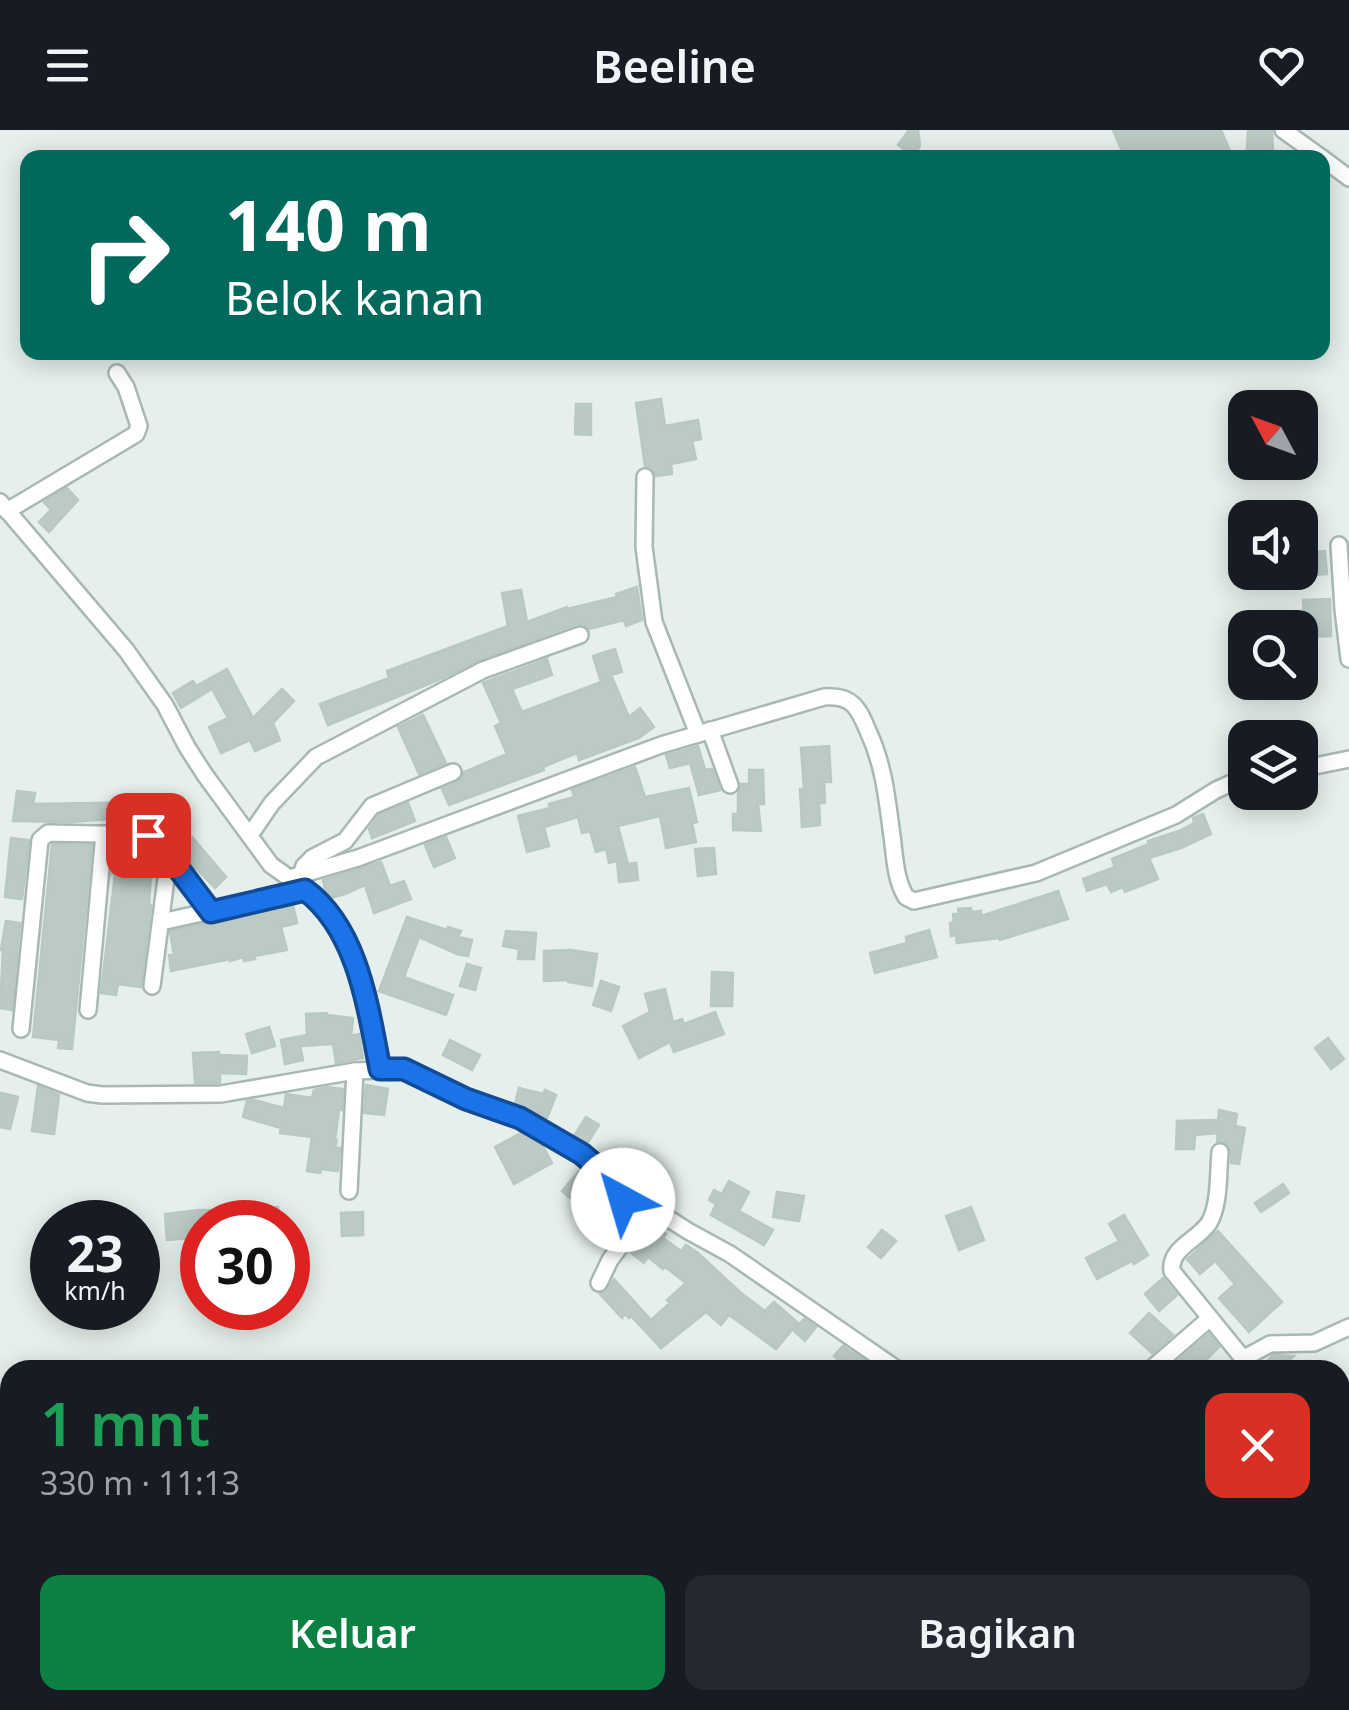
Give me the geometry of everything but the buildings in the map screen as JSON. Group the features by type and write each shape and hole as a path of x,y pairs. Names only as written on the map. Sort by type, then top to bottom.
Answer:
{"street":[{"path":"1282,130 1311,150"},
{"path":"117,373 139,426 136,434 4,506 126,650 205,774 270,864 299,881 330,914 353,959 380,1069"},
{"path":"645,477 644,547 654,622 730,785"},
{"path":"1339,545 1349,659"},
{"path":"250,835 272,803 316,757 483,670 580,634"},
{"path":"160,922 211,912 299,881 660,744 824,697 838,696 851,702 878,750 897,874 906,896 914,901 1036,873 1176,815 1228,785"},
{"path":"1318,765 1349,759"},
{"path":"299,881 304,866 346,841 372,806 453,772"},
{"path":"21,1029 40,840 53,832 148,835 211,912"},
{"path":"88,1010 104,834"},
{"path":"152,986 169,856"},
{"path":"0,1060 102,1095 221,1094 356,1071 404,1069 466,1099 520,1118 582,1154 625,1191 730,1254 884,1360"},
{"path":"349,1191 356,1071"},
{"path":"1220,1152 1210,1221 1173,1256 1172,1271 1241,1356 1280,1342 1314,1343 1349,1327"},
{"path":"600,1283 610,1260 637,1224 623,1200 625,1191"},
{"path":"1162,1360 1209,1319"}],"route":[{"path":"148,835 211,912 305,890 317,898 344,936 353,959 380,1069 404,1069 466,1099 520,1118 582,1154 625,1191 623,1200"}]}
